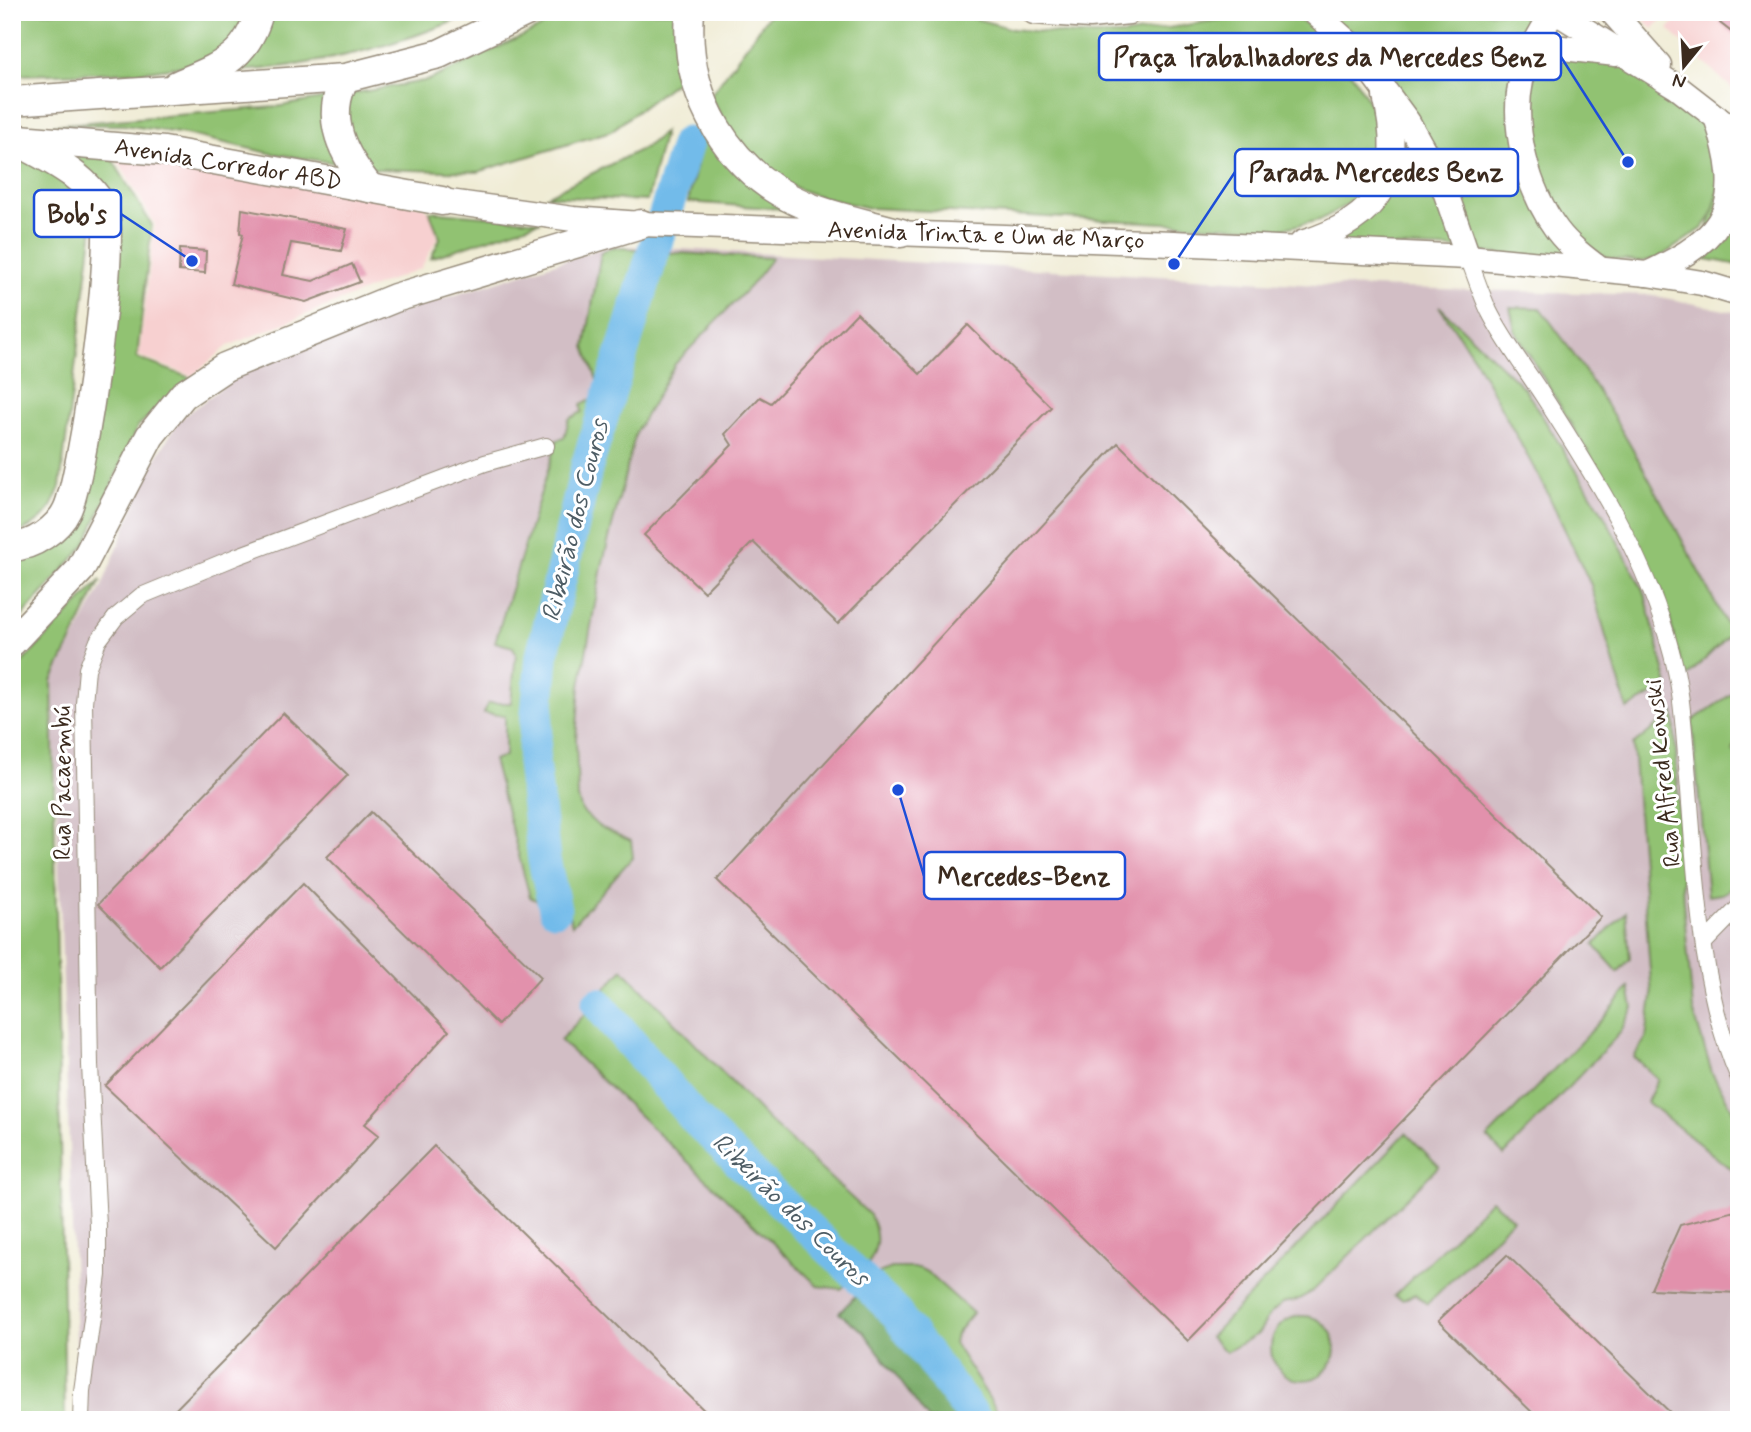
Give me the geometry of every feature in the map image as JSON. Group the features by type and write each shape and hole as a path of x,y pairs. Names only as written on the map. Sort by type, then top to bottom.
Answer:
{"highway":[{"path":"159,93 227,62 244,48 254,32 259,12"},
{"path":"12,101 159,93 345,78 439,54 526,12"},
{"path":"690,12 690,57 698,93 731,150 752,172 808,206 901,233"},
{"path":"345,78 336,96 335,124 345,153 370,188"},
{"path":"12,547 21,547 47,534 67,511 78,468 104,299 108,223 104,210 85,184 13,139"},
{"name":"Avenida Corredor ABD","path":"13,139 164,151 442,201"},
{"path":"12,642 80,570 150,436 183,396 215,374 278,344 396,298 646,224"}],"main road":[{"path":"1034,12 1090,16 1129,12"},
{"path":"1314,12 1352,46 1427,153 1443,185 1468,257"},
{"path":"1601,270 1556,229 1534,188 1518,116 1521,80 1528,58 1554,12 1677,87 1739,135"},
{"path":"1612,12 1677,87"},
{"path":"1528,58 1563,48 1629,56"},
{"path":"1286,248 1347,226 1361,216 1376,198 1387,175 1393,137 1383,89"},
{"path":"1647,274 1694,248 1708,236 1724,214 1731,176 1716,117"},
{"name":"Avenida Trinta e Um de Março","path":"442,201 573,219 646,224 1468,257 1647,274 1702,282 1739,294"}],"street":[{"name":"Rua Alfred Kowski","path":"1468,257 1488,310 1600,488 1652,590 1672,651 1681,695 1704,943 1724,1043 1739,1078"},
{"name":"Rua Pacaembú","path":"81,1420 82,1391 98,1275 84,703 88,669 98,641 116,617 141,596 238,556 485,463 546,446"},
{"path":"1704,943 1739,907"}],"shaded area":[{"path":"1635,12 1669,12 1653,29"},
{"path":"1684,12 1739,12 1739,95 1668,29"},
{"path":"113,153 425,206 436,228 437,239 421,268 228,346 192,376 139,356 155,224"},
{"path":"612,245 1334,286 1651,295 1739,313 1739,1420 79,1420 52,681 102,586 148,472 179,420 237,376 317,339"}],"green space":[{"path":"12,12 250,12 242,32 203,63 142,72 12,75"},
{"path":"267,12 476,12 418,35 358,52 297,65 235,71"},
{"path":"561,12 677,12 678,80 611,131 478,172 376,169 269,153 185,134 124,125 53,125 275,107 429,80 538,29"},
{"path":"771,12 951,12 1013,29 1076,35 1124,35 1268,12 1301,21 1318,30 1335,48 1366,96 1378,124 1380,161 1367,188 1346,205 1320,220 1281,229 870,208 832,200 780,180 750,158 726,126 710,96"},
{"path":"1327,12 1540,12 1509,116 1582,263 1470,251 1450,187"},
{"path":"1565,56 1623,64 1712,127 1721,156 1717,208 1703,228 1657,259 1639,262 1607,258 1583,245 1554,211 1531,142 1530,91 1537,65"},
{"path":"1406,125 1460,249 1320,244 1346,232"},
{"path":"664,132 647,201 546,196 646,147"},
{"path":"704,135 783,209 688,202"},
{"path":"1731,142 1739,148 1739,265 1689,256 1704,245"},
{"path":"56,148 109,154 152,225 137,358 191,378 138,426 85,545 12,628 12,559 59,540 115,225"},
{"path":"12,151 28,156 83,197 93,227 60,487 48,512 14,535"},
{"path":"429,211 541,221 431,258 440,238"},
{"path":"613,247 647,250 585,459 539,653 527,765 537,859 547,906 530,897 493,760 505,756 505,716 484,713 488,703 511,703 516,653 513,647 495,642 557,440 564,438 569,419 582,412 581,404 602,394 585,347 601,252"},
{"path":"659,252 772,258 750,286 675,364 636,432 602,566 580,686 576,739 578,798 582,811 598,826 631,841 633,857 572,925 551,855 541,760 551,651 598,463"},
{"path":"1439,306 1525,389 1603,513 1645,594 1668,686 1627,709 1591,585 1547,492 1474,358"},
{"path":"1510,307 1540,308 1568,346 1642,466 1731,633 1685,679 1663,593 1608,485 1515,331"},
{"path":"101,580 52,681 65,1420 12,1420 12,673"},
{"path":"1739,689 1739,732 1733,751 1739,759 1739,884 1722,894 1708,896 1692,721"},
{"path":"1674,712 1683,901 1693,1010 1712,1073 1739,1121 1739,1170 1732,1170 1647,1102 1658,1079 1634,1057 1646,1038 1652,997 1633,745"},
{"path":"1626,912 1630,959 1618,972 1594,945"},
{"path":"623,969 767,1119 870,1215 876,1241 866,1267 706,1117 601,993"},
{"path":"1629,987 1633,1008 1620,1033 1504,1155 1487,1138 1603,1019"},
{"path":"591,1008 691,1126 852,1279 841,1289 818,1286 560,1040"},
{"path":"1406,1133 1439,1166 1312,1292 1295,1301 1283,1303 1271,1313 1258,1334 1226,1352 1210,1337"},
{"path":"1491,1200 1513,1219 1427,1304 1415,1294 1403,1300 1394,1296"},
{"path":"892,1268 919,1268 927,1272 973,1313 956,1334 954,1343 1003,1420 989,1420 904,1305 874,1280 881,1272"},
{"path":"862,1289 888,1315 968,1420 929,1420 864,1332 839,1313"},
{"path":"1297,1316 1309,1316 1326,1325 1333,1336 1333,1360 1326,1371 1309,1380 1297,1380 1285,1375 1276,1366 1271,1354 1271,1342 1276,1330 1285,1321"}],"building":[{"path":"1723,12 1739,12 1739,38 1720,23"},
{"path":"242,209 347,229 341,251 291,243 283,275 313,281 352,264 360,282 306,302 231,284 243,234 240,233"},
{"path":"180,249 206,251 205,273 179,271"},
{"path":"857,313 920,374 968,325 1051,407 838,624 753,542 704,592 644,535 732,445 725,434 760,397 771,403"},
{"path":"1118,443 1601,917 1188,1341 717,880"},
{"path":"283,713 348,775 160,967 98,904"},
{"path":"371,812 541,977 498,1025 327,857"},
{"path":"303,883 449,1031 365,1124 379,1135 276,1247 105,1086"},
{"path":"434,1146 714,1420 165,1420"},
{"path":"1739,1210 1739,1293 1651,1289 1680,1225"},
{"path":"1507,1255 1678,1420 1540,1420 1438,1321"}],"waterway":[{"name":"Ribeirão dos Couros","path":"555,909 544,860 533,762 542,656 587,466 687,143"},
{"name":"Ribeirão dos Couros","path":"598,1004 696,1120 893,1310 976,1420"}],"place":[{"name":"Praça Trabalhadores da Mercedes Benz","path":"1628,162"},
{"name":"Bob's","path":"192,261"},
{"name":"Parada Mercedes Benz","path":"1174,264"},
{"name":"Mercedes-Benz","path":"898,790"}]}
